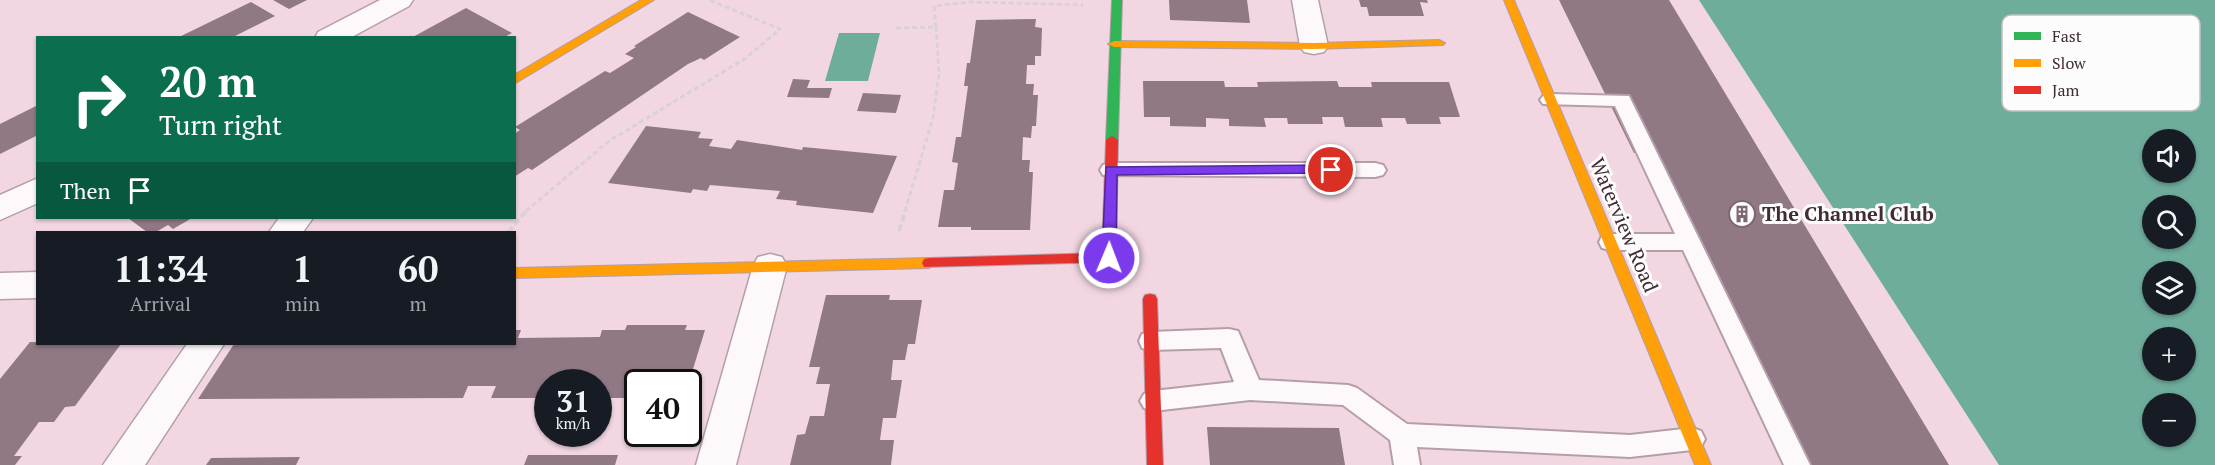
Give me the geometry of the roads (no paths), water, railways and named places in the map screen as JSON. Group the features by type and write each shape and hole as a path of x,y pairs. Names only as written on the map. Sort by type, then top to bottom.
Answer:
{"street":[{"path":"332,36 400,0"},
{"path":"516,79 649,0"},
{"path":"1305,0 1314,46"},
{"name":"Waterview Road","path":"1509,0 1702,465"},
{"path":"516,273 1109,258 1117,3"},
{"path":"1114,44 1314,46 1439,43"},
{"path":"0,209 36,190"},
{"path":"286,231 296,219"},
{"path":"716,465 770,266"},
{"path":"0,286 36,285"},
{"path":"1150,299 1155,465"},
{"path":"123,465 205,345"}],"lane":[{"path":"1550,100 1622,100 1797,465"},
{"path":"1111,170 1375,170"},
{"path":"1610,242 1690,242"},
{"path":"1151,341 1229,338 1250,390"},
{"path":"1153,401 1250,390 1348,395 1402,435 1630,446 1692,439"},
{"path":"1402,435 1407,465"}],"place":[{"name":"The Channel Club","path":"1742,214"}]}
